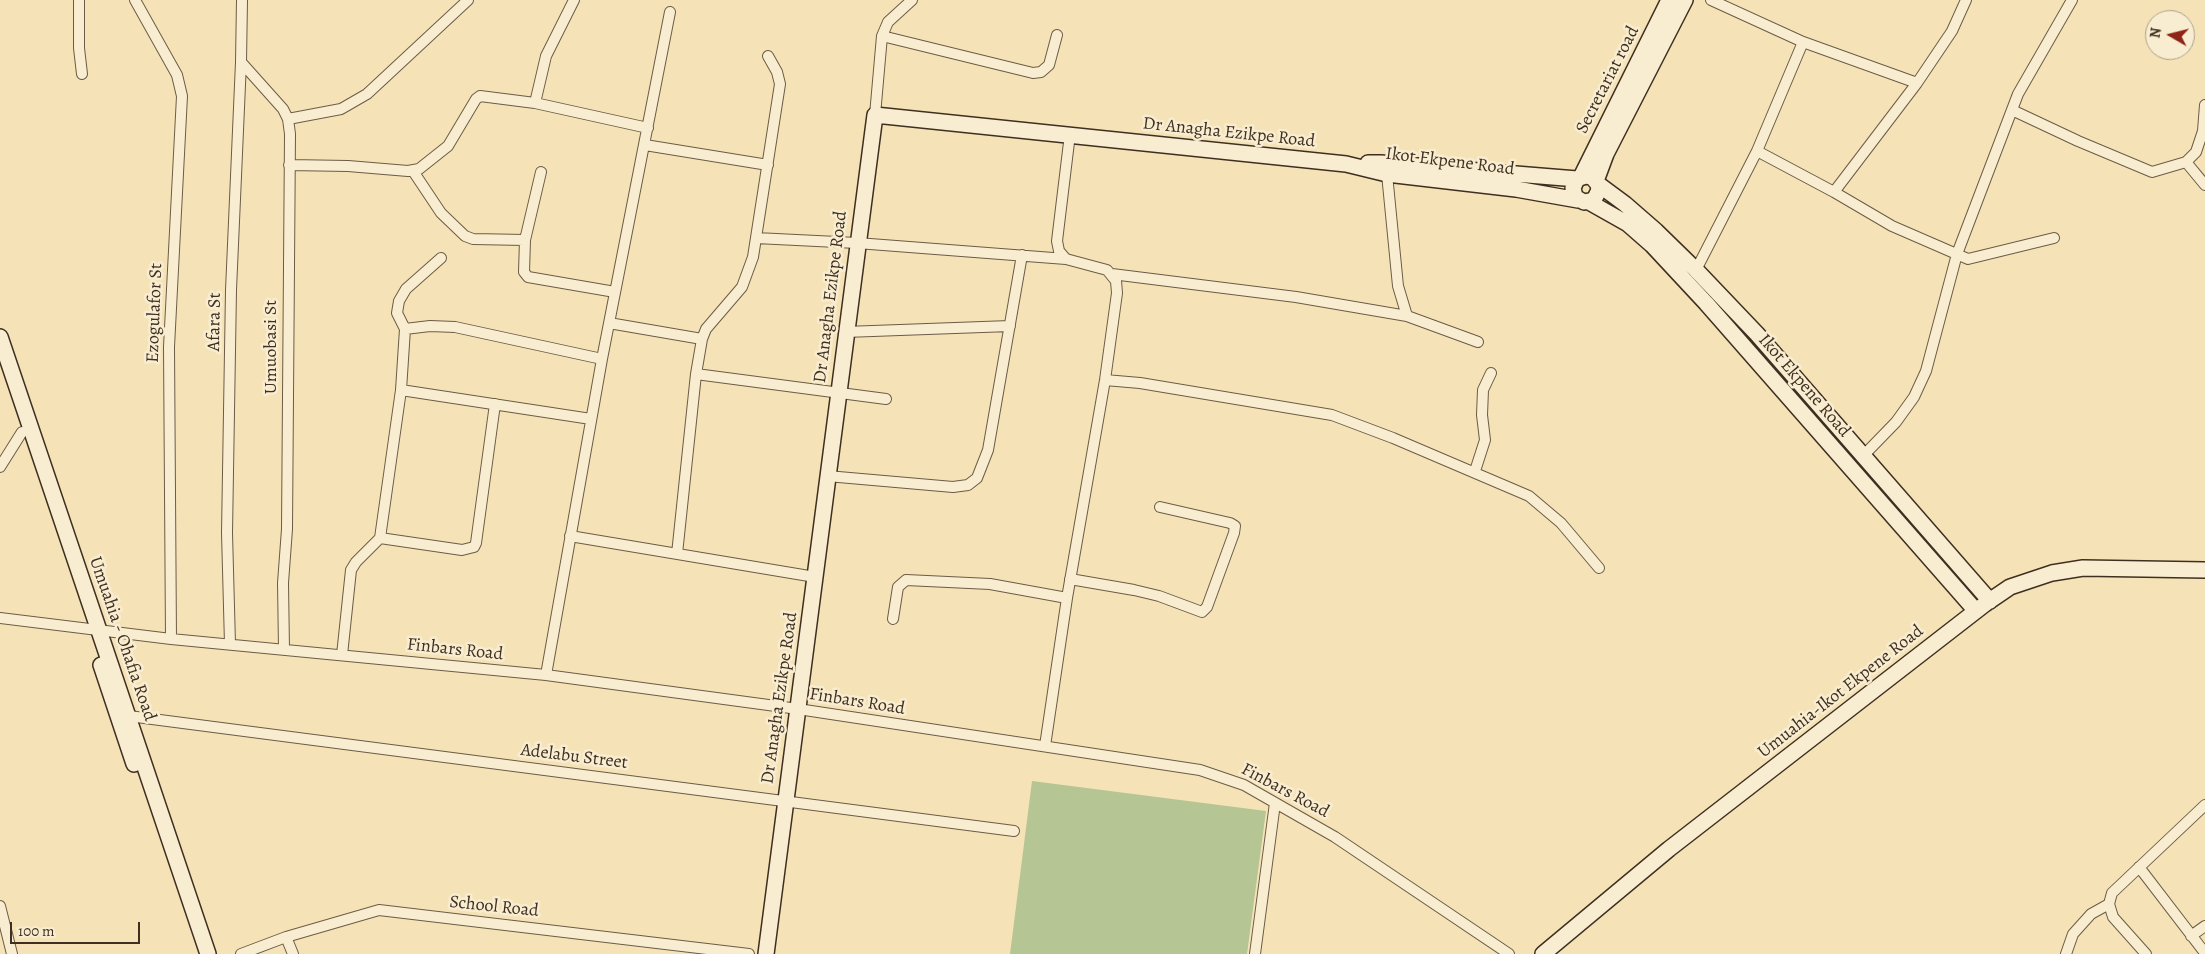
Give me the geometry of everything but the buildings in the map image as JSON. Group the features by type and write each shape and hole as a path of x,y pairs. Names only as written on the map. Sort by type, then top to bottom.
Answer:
{"street":[{"path":"79,0 79,48 82,74"},
{"name":"Ezogulafor St","path":"135,0 177,75 182,96 169,346 171,639"},
{"name":"Afara St","path":"230,644 227,533 231,290 242,0"},
{"path":"241,62 283,109 288,119 340,109 366,94 468,0"},
{"path":"535,103 546,56 574,0"},
{"path":"875,115 882,36 888,22 912,0"},
{"name":"Secretariat road","path":"1579,178 1670,0"},
{"path":"1579,178 1573,188 1573,192 1584,201 1598,195 1597,183 1606,154 1685,0"},
{"path":"1711,0 1803,42 1917,83"},
{"path":"1834,192 1917,83 1952,31 1966,0"},
{"path":"1863,456 1896,422 1914,397 1926,371 1957,254 2018,94 2072,0"},
{"path":"546,676 602,359 670,12"},
{"path":"882,36 1033,73 1041,72 1049,65 1056,35"},
{"path":"1696,270 1757,151 1803,42"},
{"path":"677,554 696,374 702,339 706,329 742,287 753,257 780,84 777,72 768,56"},
{"path":"289,165 348,166 413,171 419,169 448,146 476,99 480,96 535,103 648,128"},
{"path":"2012,110 2149,172 2186,162 2196,152 2205,105"},
{"name":"Dr Anagha Ezikpe Road","path":"766,954 784,801 798,709 845,332 875,115 1346,164"},
{"name":"Umuobasi St","path":"284,649 283,583 287,529 288,119"},
{"path":"1060,256 1056,241 1070,134"},
{"path":"645,145 768,165"},
{"path":"1757,151 1834,192 1892,226 1968,260 2054,238"},
{"path":"2186,162 2205,185"},
{"path":"1346,164 1381,163 1579,178 1586,176 1597,183 1625,204 1696,270 1758,334 1990,601"},
{"name":"Ikot Ekpene Road","path":"1346,164 1387,174 1516,189 1584,201 1628,224 1652,245 1706,303 1976,611"},
{"path":"413,171 441,213 465,236 473,239 525,240"},
{"path":"541,172 525,240 524,272 528,277 615,292"},
{"path":"1387,174 1398,286 1407,316"},
{"path":"756,238 1060,256 1107,270 1116,281 1117,292 1104,380 1066,598 1045,746"},
{"path":"827,476 953,487 968,485 977,478 988,450 1022,255"},
{"path":"342,655 351,570 356,562 380,538 401,390 405,329 397,313 398,301 406,289 441,258"},
{"path":"1112,274 1296,297 1407,316 1478,342"},
{"path":"609,323 702,339"},
{"path":"405,329 430,326 455,327 602,359"},
{"path":"845,332 1010,326"},
{"name":"Umuahia - Ohafia Road","path":"0,337 198,954"},
{"name":"Umuahia - Ohafia Road","path":"0,365 22,432 129,716 208,954"},
{"path":"1475,471 1485,440 1482,415 1483,390 1491,372"},
{"path":"696,374 886,399"},
{"path":"1104,380 1140,383 1332,415 1475,471 1529,496 1561,524 1599,568"},
{"path":"401,390 591,419"},
{"path":"380,538 462,550 474,547 495,404"},
{"path":"0,468 22,432"},
{"path":"1070,579 1159,596 1202,612 1207,607 1234,533 1234,526 1160,507"},
{"path":"570,536 815,577"},
{"name":"Umuahia-Ikot Ekpene Road","path":"1543,954 1669,849 1976,611 2010,587 2052,572 2083,568 2205,570"},
{"path":"893,619 898,587 906,580 990,584 1066,598"},
{"name":"Finbars Road","path":"0,618 171,639 546,676 798,709 1200,770 1244,785 1336,837 1509,954"},
{"name":"Adelabu Street","path":"129,716 1014,831"},
{"path":"1255,954 1275,803"},
{"path":"2146,954 2113,917 2109,904 2112,893 2205,805"},
{"path":"2139,867 2205,953"},
{"path":"2066,954 2073,934 2090,914 2109,904"},
{"path":"0,906 12,954"},
{"name":"School Road","path":"241,954 286,937 378,910 749,954"},
{"path":"2191,936 2205,926"},
{"path":"286,937 293,954"}],"green space":[{"path":"1032,781 1266,811 1247,954 1010,954"}]}
